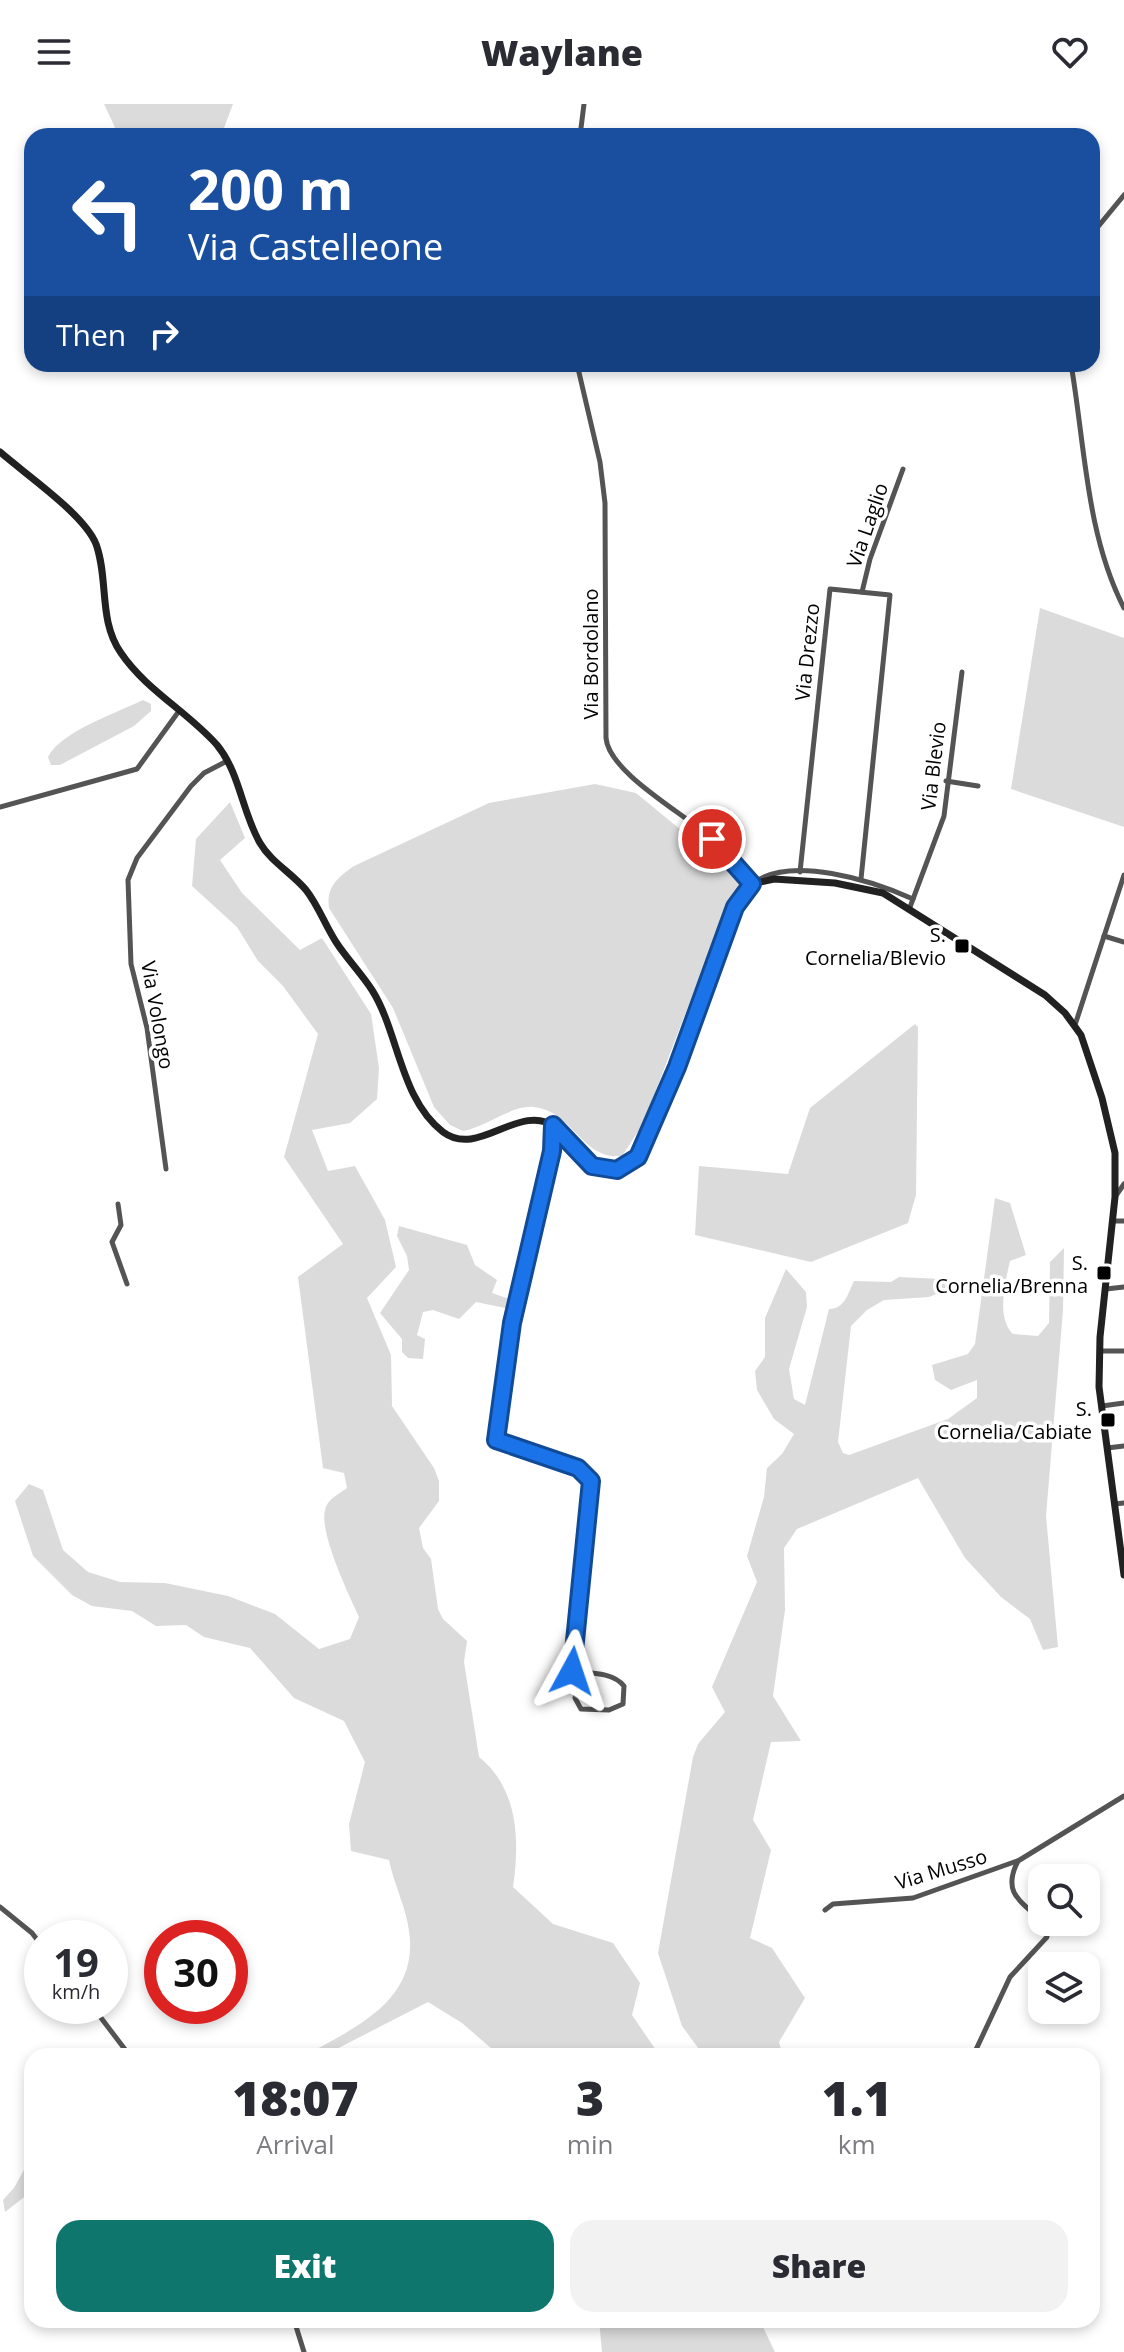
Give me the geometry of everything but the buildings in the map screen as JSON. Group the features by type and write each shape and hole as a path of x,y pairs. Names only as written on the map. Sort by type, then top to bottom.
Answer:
{"street":[{"path":"581,128 584,104"},
{"path":"1100,224 1124,195"},
{"name":"Via Bordolano","path":"579,372 600,462 605,503 607,747 625,769 718,844 752,884"},
{"path":"1072,372 1105,566 1124,608"},
{"path":"0,452 90,533 98,553 107,620 115,644 129,664 216,745 227,761 260,843 309,894 338,945 371,990 405,1074 436,1125 449,1136 467,1139 529,1120 553,1125 592,1166 617,1170 638,1157 683,1052 735,907 752,884 771,872 861,879 912,903 1045,995 1075,1025 1086,1046 1115,1153 1115,1197 1100,1351 1101,1406 1124,1575"},
{"name":"Via Laglio","path":"862,592 870,559 903,469"},
{"name":"Via Drezzo","path":"800,872 830,589 862,592"},
{"path":"861,879 890,595 862,592"},
{"name":"Via Blevio","path":"912,903 942,823 962,672"},
{"path":"0,807 137,769 179,711"},
{"name":"Via Volongo","path":"166,1169 147,1028 131,964 128,880 137,858 191,786 204,773 227,761"},
{"path":"946,781 978,786"},
{"path":"1075,1025 1124,875"},
{"path":"752,884 786,879 858,886 912,903"},
{"path":"1104,936 1124,942"},
{"path":"553,1125 552,1151 512,1323 496,1438 501,1444 578,1468 590,1478 572,1671 579,1672 620,1680 624,1686 623,1704 609,1710 581,1709 575,1698 579,1672"},
{"path":"1115,1197 1124,1184"},
{"path":"118,1204 121,1225 112,1242 127,1284"},
{"path":"1113,1218 1124,1218"},
{"path":"1106,1289 1124,1287"},
{"path":"1100,1351 1124,1351"},
{"path":"1101,1406 1124,1403"},
{"path":"1107,1448 1124,1446"},
{"path":"1114,1504 1124,1503"},
{"name":"Via Musso","path":"825,1910 833,1904 913,1898 1018,1861 1124,1796"},
{"path":"977,2048 1010,1977 1047,1937 1046,1927 1013,1890 1013,1872 1018,1861"},
{"path":"0,1907 24,1926"},
{"path":"106,2024 124,2048"},
{"path":"296,2328 304,2352"}],"shaded area":[{"path":"104,104 233,104 224,128 115,128"},
{"path":"1040,608 1124,638 1124,827 1011,789"},
{"path":"143,700 151,704 151,711 134,726 60,765 51,765 48,757 65,739"},
{"path":"595,784 636,793 743,881 715,936 643,1124 622,1156 597,1151 559,1117 534,1107 516,1109 463,1131 450,1125 434,1107 393,1008 329,908 329,894 334,883 354,866 489,803"},
{"path":"230,802 245,838 220,860 242,893 300,950 322,938 371,1014 379,1068 377,1099 350,1123 312,1130 328,1171 355,1166 385,1220 396,1267 367,1298 391,1355 392,1406 434,1468 439,1481 439,1501 419,1528 423,1548 431,1559 438,1609 443,1619 467,1641 464,1662 479,1757 502,1784 509,1799 516,1833 513,1887 553,1924 613,1943 640,1983 632,2015 655,2048 491,2048 462,2023 428,2002 339,2048 319,2048 350,2031 383,2006 405,1974 410,1954 407,1922 389,1860 351,1851 349,1824 365,1762 344,1721 294,1698 250,1648 204,1637 186,1625 156,1626 132,1611 92,1606 72,1595 33,1556 15,1501 29,1484 43,1490 63,1550 88,1572 120,1582 165,1583 228,1596 275,1614 319,1649 350,1639 359,1617 326,1533 326,1506 347,1488 344,1473 323,1468 298,1277 343,1244 284,1157 318,1034 283,986 258,961 237,927 192,886 196,839"},
{"path":"915,1024 918,1027 916,1195 908,1223 811,1262 695,1235 699,1166 788,1174 810,1108"},
{"path":"995,1198 1010,1203 1026,1255 1010,1261 1004,1289 1005,1319 1013,1334 1038,1336 1049,1323 1050,1262 1064,1248 1063,1310 1046,1516 1058,1647 1043,1650 1030,1619 1001,1597 965,1558 918,1478 797,1529 784,1548 785,1610 773,1696 801,1741 771,1742 753,1820 771,1850 750,1938 772,1948 805,1998 779,2042 781,2048 698,2048 682,2026 658,1953 693,1757 698,1744 725,1712 712,1687 757,1582 747,1556 764,1497 767,1468 782,1454 794,1434 774,1419 757,1390 755,1371 765,1357 765,1318 786,1269 806,1292 807,1307 789,1369 794,1399 805,1405 829,1309 842,1303 854,1281 891,1282 899,1277 962,1280 961,1284 929,1297 884,1300 867,1310 851,1326 838,1442 843,1453 849,1455 948,1419 977,1398 977,1380 951,1390 935,1380 932,1365 968,1354 975,1344"},
{"path":"399,1226 467,1245 475,1265 497,1280 492,1293 512,1300 510,1309 476,1302 459,1319 433,1310 423,1312 417,1335 425,1339 423,1359 408,1358 402,1352 402,1339 380,1313 409,1270 407,1256 397,1236"},
{"path":"24,2170 24,2197 5,2212 3,2200"},
{"path":"600,2328 763,2328 775,2352 602,2352"}],"place":[{"name":"S. Cornelia/Blevio","path":"962,946"},
{"name":"S. Cornelia/Brenna","path":"1104,1273"},
{"name":"S. Cornelia/Cabiate","path":"1108,1420"}],"route":[{"path":"572,1671 585,1522 592,1484 585,1471 496,1440 512,1323 552,1151 553,1125 584,1161 600,1169 617,1170 630,1165 641,1153 663,1103 725,931 740,898 752,884 712,839"}]}
